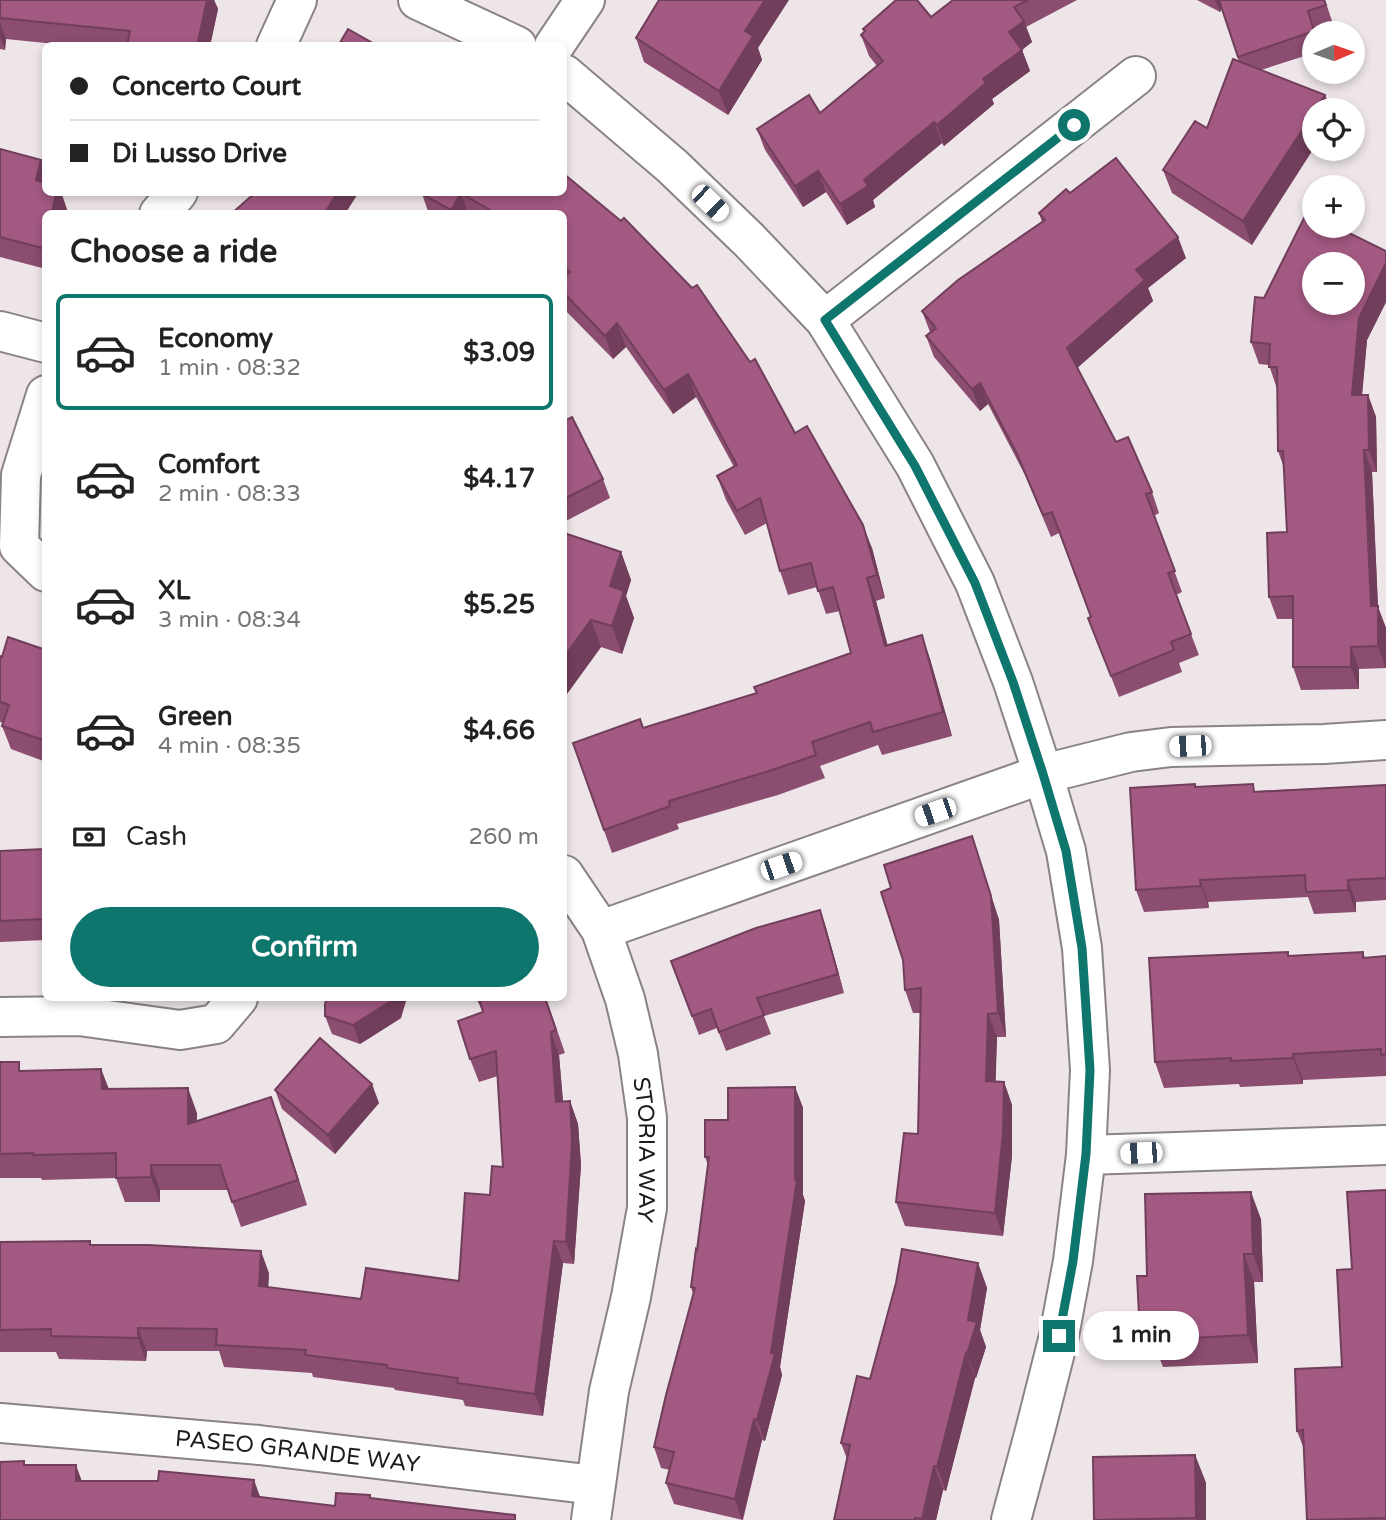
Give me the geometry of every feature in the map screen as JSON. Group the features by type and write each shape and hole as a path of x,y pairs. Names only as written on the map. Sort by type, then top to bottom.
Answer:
{"street":[{"path":"278,42 297,0"},
{"path":"418,0 508,42"},
{"path":"557,42 584,0"},
{"path":"825,320 1136,76"},
{"path":"567,77 672,166 749,240 825,320 915,466 975,583 1013,682 1043,774 1066,851 1082,948 1090,1070 1086,1154 1073,1261 1059,1336 1011,1520"},
{"path":"162,210 175,196"},
{"path":"0,331 42,342"},
{"path":"42,408 21,475 19,545 42,568"},
{"path":"601,930 1043,774 1131,752 1171,747 1386,740"},
{"name":"STORIA WAY","path":"567,879 601,930 625,999 638,1054 646,1118 647,1208 631,1297 609,1391 593,1502"},
{"path":"0,1017 79,1016 180,1030 216,1024 236,1001"},
{"path":"1086,1154 1386,1145"},
{"name":"PASEO GRANDE WAY","path":"0,1423 259,1445 593,1502"}],"building":[{"path":"0,0 207,0 198,42 128,42 130,31 0,18"},
{"path":"659,0 765,0 745,31 753,36 719,91 636,38"},
{"path":"896,0 917,0 931,17 953,0 1028,0 1014,7 1024,21 1009,32 1022,50 983,79 986,83 937,125 934,122 864,180 868,186 840,204 818,171 795,186 757,129 809,95 820,113 883,61 861,35 865,31 863,29"},
{"path":"1219,0 1324,0 1326,5 1308,11 1311,21 1302,21 1302,35 1238,57"},
{"path":"348,29 371,42 340,42"},
{"path":"1233,59 1325,95 1323,98 1302,98 1302,130 1243,221 1163,170 1195,121 1207,128"},
{"path":"0,149 41,160 36,180 42,182 42,196 56,196 52,210 42,210 42,248 0,237"},
{"path":"1116,158 1178,237 1136,270 1145,280 1067,348 1116,442 1128,437 1152,492 1146,494 1175,571 1168,573 1191,634 1171,642 1174,650 1111,676 1052,512 1043,515 1017,454 980,383 972,389 926,336 936,328 922,311 958,280 1045,220 1039,213 1066,189 1070,193"},
{"path":"567,176 621,221 624,218 692,288 697,285 750,362 755,359 795,433 807,426 863,525 877,575 867,578 885,646 922,635 943,712 873,732 870,722 812,742 816,755 669,801 670,806 604,830 573,743 640,719 643,728 757,693 754,687 851,653 833,587 818,591 811,563 780,571 760,498 737,511 717,476 737,465 688,374 664,390 617,323 605,336 567,296 567,274 570,272 567,270 567,210 490,210 466,196 567,196"},
{"path":"251,196 335,196 327,210 236,210"},
{"path":"426,196 459,196 451,210"},
{"path":"1302,222 1302,238 1359,238 1386,251 1386,263 1365,306 1365,252 1302,252 1302,315 1360,315 1352,395 1368,395 1369,450 1364,450 1371,606 1378,606 1378,646 1351,647 1351,667 1293,667 1293,596 1269,597 1267,533 1287,532 1283,451 1278,451 1277,367 1269,367 1270,344 1251,342 1255,297 1264,298"},
{"path":"572,417 603,479 567,497 567,420"},
{"path":"567,534 621,552 610,586 624,591 612,626 591,620 567,653"},
{"path":"8,637 42,649 42,740 2,726 9,705 0,702 0,656 2,657"},
{"path":"1195,784 1195,787 1253,784 1254,792 1386,785 1386,878 1348,880 1348,890 1306,892 1305,875 1200,880 1201,886 1136,890 1130,788"},
{"path":"972,836 991,896 998,1013 988,1014 986,1081 1004,1082 1003,1132 995,1213 896,1202 904,1133 918,1134 921,988 905,990 903,960 881,892 891,888 884,865"},
{"path":"42,849 42,919 0,921 0,851"},
{"path":"820,910 838,974 757,998 764,1015 719,1032 711,1009 692,1016 671,961 756,928"},
{"path":"1288,952 1288,956 1363,952 1363,958 1386,956 1386,1054 1381,1055 1381,1049 1293,1054 1293,1058 1155,1062 1149,958"},
{"path":"326,1001 391,1001 353,1025 325,1016"},
{"path":"480,1001 546,1001 556,1030 551,1032 556,1102 570,1101 572,1142 566,1242 554,1241 535,1394 457,1383 458,1378 387,1368 387,1365 305,1355 306,1350 216,1345 217,1329 138,1328 138,1338 51,1336 51,1329 0,1330 0,1242 90,1241 90,1245 261,1251 259,1286 361,1299 366,1268 459,1281 465,1193 490,1195 492,1166 503,1167 496,1051 470,1059 458,1021 483,1012"},
{"path":"320,1038 372,1084 328,1135 275,1090"},
{"path":"0,1062 19,1062 19,1071 101,1069 102,1089 188,1088 188,1124 271,1097 298,1180 232,1202 220,1165 151,1165 151,1177 116,1178 116,1153 0,1154"},
{"path":"795,1087 797,1180 771,1353 775,1354 757,1420 754,1419 735,1499 666,1483 674,1452 654,1447 695,1288 691,1287 709,1157 705,1157 705,1120 728,1120 728,1088"},
{"path":"1386,1190 1386,1518 1307,1520 1303,1430 1297,1431 1295,1369 1342,1367 1337,1270 1352,1269 1347,1192"},
{"path":"1251,1192 1253,1254 1244,1254 1248,1335 1153,1340 1151,1315 1139,1315 1137,1276 1147,1276 1145,1194"},
{"path":"902,1249 978,1263 968,1320 977,1322 966,1353 937,1467 934,1466 922,1519 834,1520 850,1445 841,1443 857,1376 870,1379 896,1283"},
{"path":"1195,1455 1196,1518 1094,1520 1093,1457"},
{"path":"24,1461 24,1465 76,1465 76,1481 158,1481 159,1471 254,1480 252,1496 335,1506 336,1493 370,1495 370,1498 515,1515 515,1520 0,1520 0,1462"}],"route":[{"path":"1059,1336 1073,1261 1086,1154 1090,1070 1082,948 1066,851 1013,682 975,583 915,466 825,320 1074,125"}]}
